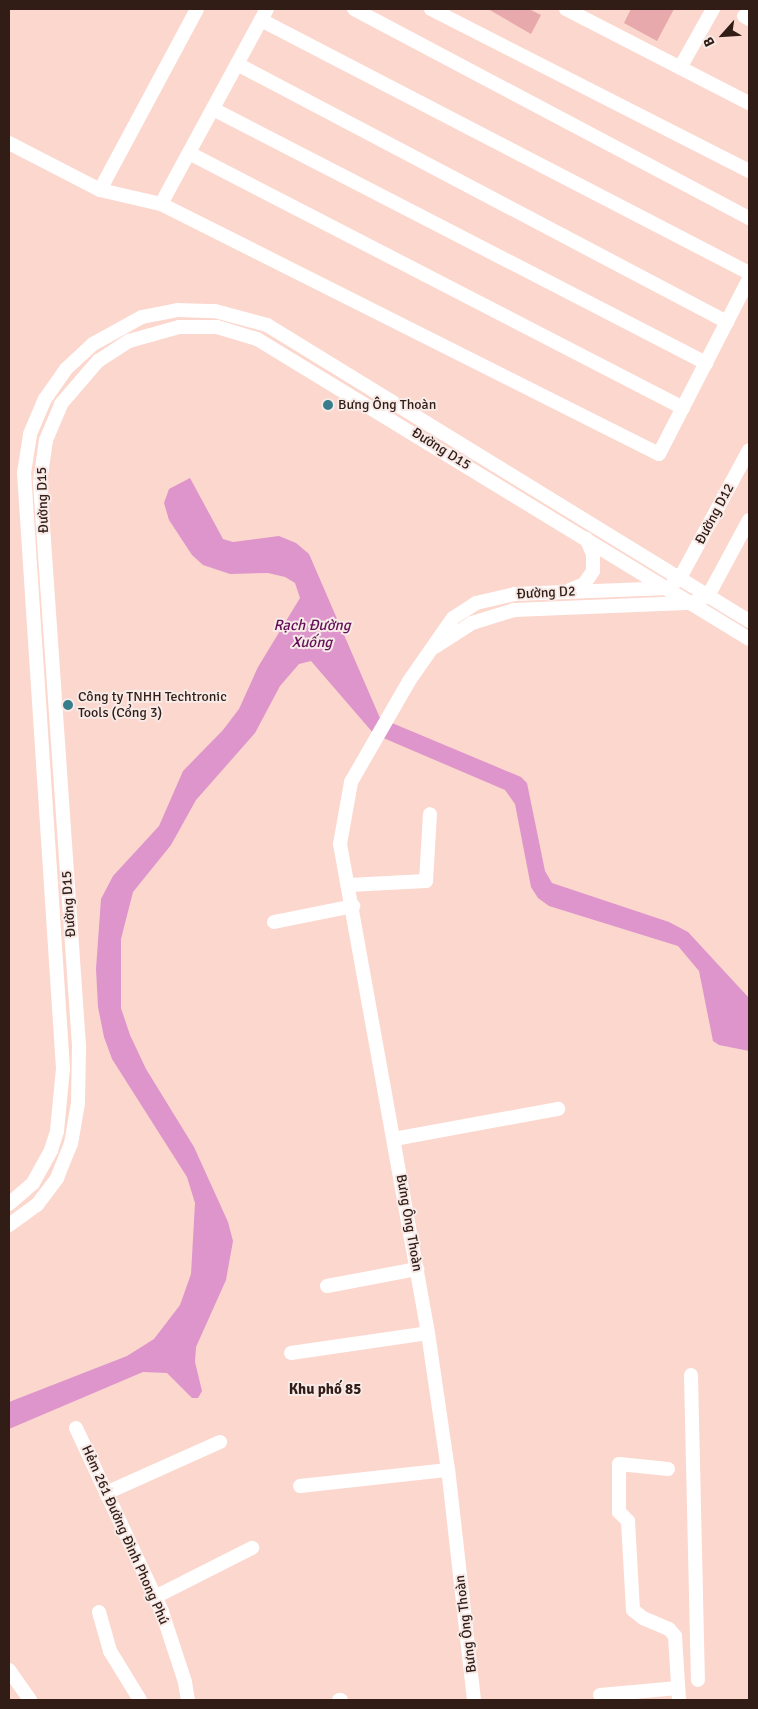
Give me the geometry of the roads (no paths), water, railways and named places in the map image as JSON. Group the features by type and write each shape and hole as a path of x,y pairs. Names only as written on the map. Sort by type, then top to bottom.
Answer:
{"street":[{"path":"100,190 197,9"},
{"path":"354,9 749,218"},
{"path":"566,9 749,103"},
{"path":"680,68 712,9"},
{"path":"435,10 749,171"},
{"path":"162,204 264,14 749,273"},
{"path":"237,64 727,322"},
{"path":"213,109 706,363"},
{"path":"9,143 100,190 162,204 659,454 749,279"},
{"path":"189,153 683,408"},
{"name":"Đường D15","path":"9,1204 33,1183 51,1150 57,1131 63,1069 37,655 24,492 26,453 36,416 66,368 93,344 142,317 177,310 234,314 283,333 749,621"},
{"name":"Đường D15","path":"9,1225 37,1205 58,1178 71,1144 78,1103 79,1046 40,482 46,440 61,404 85,372 129,341 162,330 195,325 217,327 276,348 749,639"},
{"name":"Đường D12","path":"680,578 749,450"},
{"path":"692,603 708,596 749,520"},
{"path":"564,592 579,587 591,576 594,560 586,538"},
{"path":"668,588 680,578"},
{"name":"Đường D2","path":"366,752 409,681 453,618 476,604 515,594 668,588"},
{"name":"Đường D2","path":"431,650 459,629 498,613 692,603"},
{"path":"37,655 53,654"},
{"name":"Bưng Ông Thoàn","path":"366,752 351,782 340,844 349,885 428,1334 448,1470 474,1700"},
{"path":"349,885 426,881 430,814"},
{"path":"274,922 352,906"},
{"path":"394,1140 558,1109"},
{"path":"327,1286 417,1269"},
{"path":"291,1352 428,1334"},
{"path":"691,1375 698,1680"},
{"name":"Hẻm 261 Đường Đình Phong Phú","path":"76,1428 155,1598 185,1682 188,1700"},
{"path":"106,1493 220,1442"},
{"path":"600,1694 679,1694 675,1636 669,1629 643,1618 633,1610 628,1521 619,1512 619,1464 668,1469"},
{"path":"300,1486 448,1470"},
{"path":"155,1598 252,1548"},
{"path":"99,1612 110,1651 140,1700"},
{"path":"9,1670 30,1700"}],"water":[{"name":"Rạch Đường Xuống","path":"190,478 223,539 233,542 279,536 296,543 309,554 380,718 521,777 527,783 545,871 552,883 669,922 688,932 749,998 749,1051 719,1045 713,1041 699,971 678,946 549,906 538,898 531,887 515,804 505,790 374,734 311,661 299,664 280,686 255,733 196,800 171,845 133,892 121,939 121,1008 130,1035 146,1069 194,1147 228,1222 233,1241 226,1280 196,1347 195,1362 202,1391 198,1398 192,1398 167,1373 143,1372 9,1429 9,1402 127,1356 154,1339 180,1305 191,1274 195,1203 187,1177 112,1059 104,1037 98,1007 96,969 101,899 113,876 159,826 183,771 223,730 239,709 258,667 300,598 295,583 285,577 268,573 230,574 203,565 192,555 169,520 164,503 169,489"}],"place":[{"name":"Bưng Ông Thoàn","path":"328,405"},
{"name":"Công ty TNHH Techtronic Tools (Cổng 3)","path":"68,705"}],"district":[{"name":"Khu phố 85","path":"325,1390"}]}
